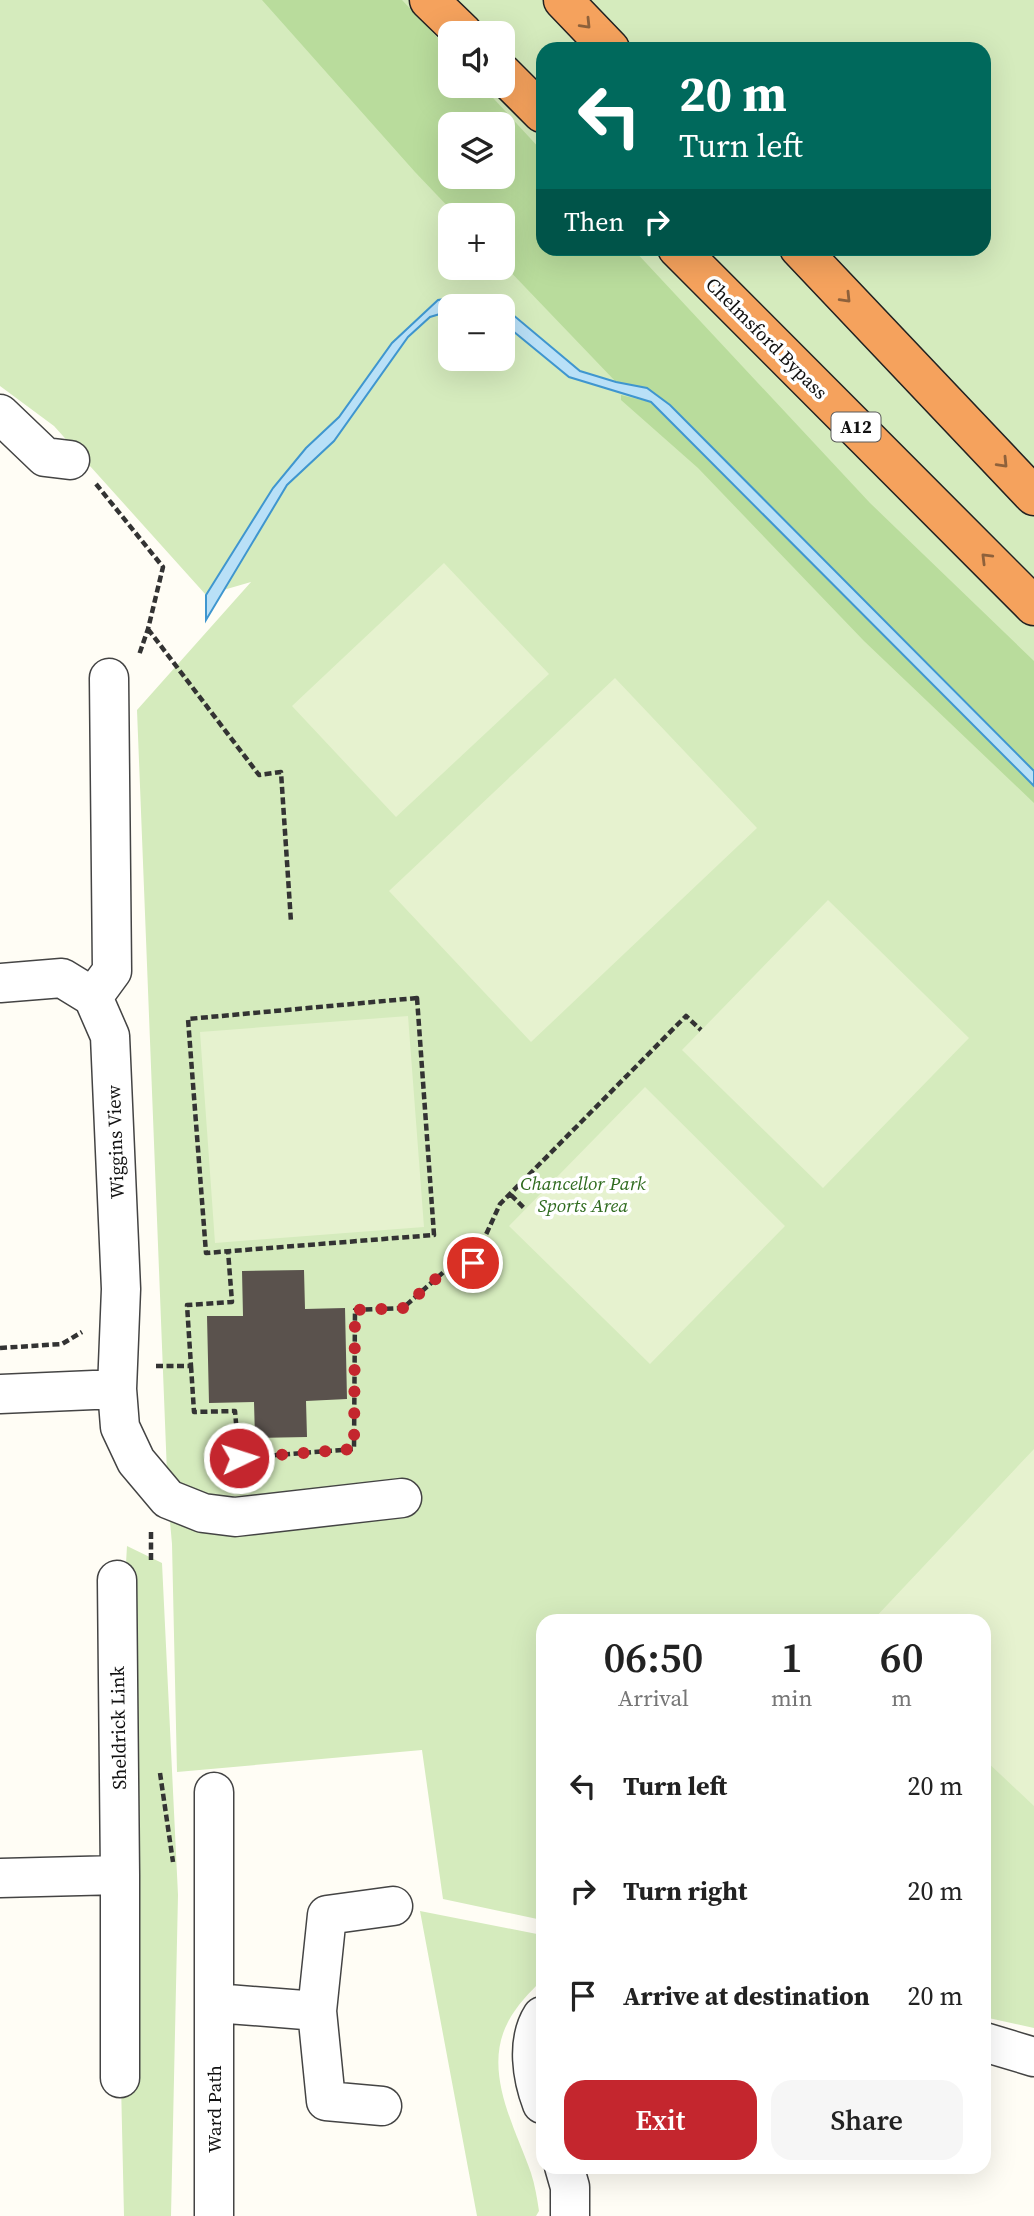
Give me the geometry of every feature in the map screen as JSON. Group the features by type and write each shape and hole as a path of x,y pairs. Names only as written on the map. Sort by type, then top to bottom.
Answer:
{"highway":[{"path":"429,0 451,21"},
{"path":"563,0 603,42"},
{"path":"515,86 536,107"},
{"name":"Chelmsford Bypass","path":"685,256 1034,606"},
{"path":"807,256 1034,496"}],"street":[{"path":"0,414 45,457 70,460"},
{"path":"0,983 62,978 93,998 112,971 109,678"},
{"name":"Wiggins View","path":"93,998 110,1036 121,1289 117,1375 121,1427 136,1461 168,1499 203,1513 235,1517 402,1498"},
{"path":"0,1394 117,1375"},
{"name":"Sheldrick Link","path":"120,2078 120,1875 134,1576"},
{"name":"Ward Path","path":"214,1792 214,2216"},
{"path":"0,1878 120,1875"},
{"path":"382,2106 326,2101 317,2011 327,1914 393,1906"},
{"path":"215,2003 317,2011"},
{"path":"536,2038 532,2053 536,2089"},
{"path":"991,2044 1034,2057"},
{"path":"566,2174 570,2187 570,2216"}],"path":[{"path":"148,629 259,775 281,772 291,922"},
{"path":"417,998 434,1234 228,1251 206,1253 188,1019 417,998"},
{"path":"228,1251 232,1302 187,1306 194,1412 235,1411 239,1458 354,1449 355,1310 403,1308 456,1261 473,1263 500,1204 686,1016 701,1030"},
{"path":"511,1195 525,1209"},
{"path":"0,1348 62,1344 88,1328"},
{"path":"117,1375 163,1367 191,1366"},
{"path":"134,1576 151,1532"},
{"path":"159,1759 174,1869"}],"green space":[{"name":"Chancellor Park Sports Area","path":"0,0 1034,0 1034,2028 991,2019 991,1614 536,1614 536,1919 443,1899 422,1750 177,1772 172,1544 168,1499 137,710 251,582 206,595 54,426 0,386"},
{"path":"262,0 402,0 438,38 438,98 493,98 506,112 438,112 438,189 515,189 515,122 536,144 536,256 640,256 870,503 1034,661 1034,771 670,405 647,388 616,382 515,277 515,203 445,203"},
{"path":"621,395 650,402 1034,786 1034,803 864,641 698,468 621,400"},
{"path":"444,563 549,674 396,817 292,706"},
{"path":"615,678 757,828 531,1042 389,891"},
{"path":"828,900 969,1038 823,1188 682,1050"},
{"path":"408,1016 424,1227 215,1243 200,1032"},
{"path":"645,1087 785,1226 650,1364 509,1226"},
{"path":"1034,1449 1034,1806 991,1766 991,1614 879,1614"},
{"path":"127,1546 162,1563 178,1895 171,2216 124,2216 114,1772"},
{"path":"420,1911 536,1934 536,1987 508,2022 498,2060 504,2099 534,2182 539,2211 536,2216 477,2216"}],"water":[{"path":"438,300 438,315 430,317 408,337 334,441 287,485 206,620 206,595 273,488 306,448 339,417 392,343"},
{"path":"515,317 580,371 647,388 670,405 1034,771 1034,786 651,402 569,377 515,333"}],"building":[{"path":"304,1270 305,1309 345,1308 347,1399 306,1401 307,1437 255,1438 254,1402 209,1403 207,1316 243,1316 242,1271"}],"route":[{"path":"239,1458 354,1449 355,1310 403,1308 456,1261 473,1263"}]}
